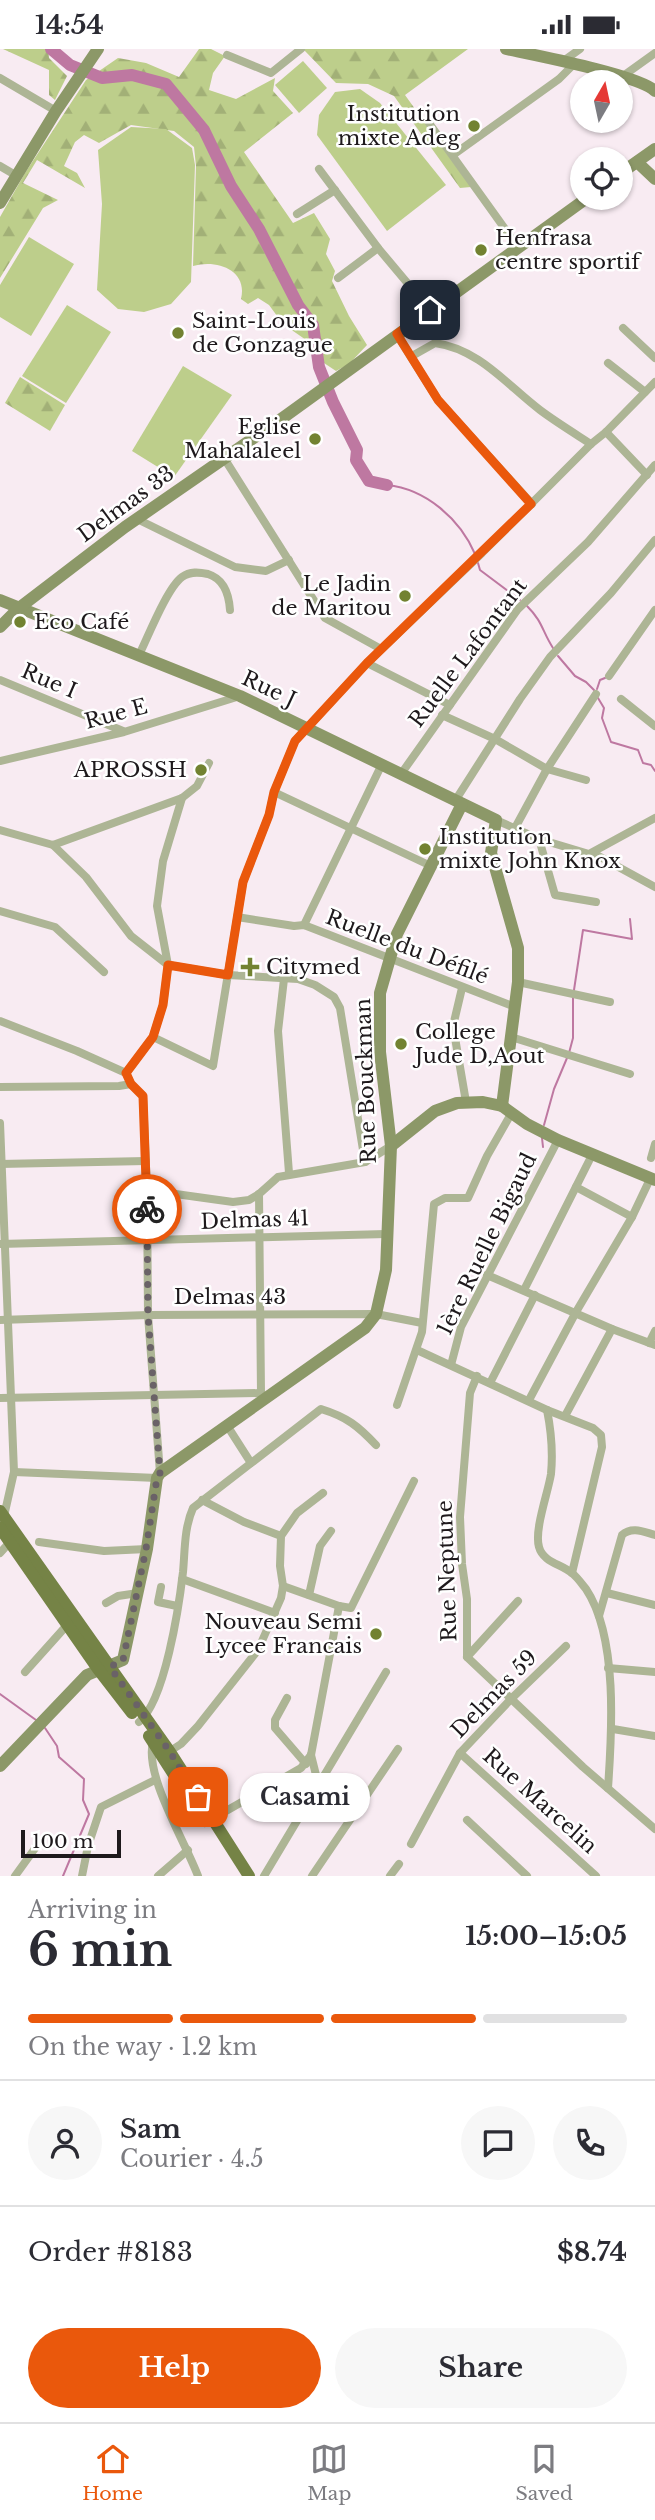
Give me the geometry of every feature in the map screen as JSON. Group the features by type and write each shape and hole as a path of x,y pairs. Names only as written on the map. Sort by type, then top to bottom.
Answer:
{"main road":[{"path":"1,1518 10,1542 68,1624 104,1668"},
{"path":"1,1518 166,1754 240,1876"},
{"path":"142,1720 153,1742 166,1754"},
{"path":"209,1821 249,1876"}],"street":[{"path":"0,203 56,111 98,49"},
{"path":"227,55 271,73 301,49"},
{"path":"506,49 595,70"},
{"path":"453,155 559,79 580,49"},
{"path":"631,70 655,53"},
{"path":"0,78 56,111"},
{"path":"634,80 649,85 655,91"},
{"path":"429,123 518,247"},
{"path":"633,165 655,149"},
{"path":"637,162 655,179"},
{"path":"0,166 17,176"},
{"path":"319,169 378,248 430,310"},
{"path":"297,214 335,190"},
{"name":"Delmas 33","path":"0,627 19,608 136,519 284,417 570,210"},
{"path":"338,278 378,248"},
{"path":"623,328 655,358"},
{"path":"397,334 438,400 531,504"},
{"path":"412,356 435,343 461,351 485,364 516,387 539,409 591,444"},
{"path":"608,363 645,392"},
{"path":"153,1037 213,1066 243,882 295,741 381,649 591,444 607,432 655,382"},
{"path":"607,432 647,475"},
{"path":"224,458 325,618 381,649"},
{"name":"Ruelle Lafontant","path":"401,774 518,609 588,542 655,465"},
{"path":"136,519 236,566 266,571 289,560"},
{"name":"Rue Bouckman","path":"376,1314 386,1270 391,1146 380,1052 380,993 397,934 459,802 495,739 550,657 611,593 655,540"},
{"path":"139,655 172,589 180,578 190,573 213,575 222,583 230,610"},
{"name":"Rue J","path":"0,600 240,696 496,820"},
{"path":"610,676 651,623 655,610"},
{"path":"367,663 450,705"},
{"name":"Rue I","path":"0,680 124,732"},
{"path":"515,828 547,768 596,694"},
{"name":"Rue E","path":"0,761 124,732 240,696"},
{"path":"621,698 655,726"},
{"path":"442,715 495,739 547,768 586,780"},
{"path":"53,845 182,798 197,786 209,763"},
{"path":"304,925 382,764"},
{"path":"274,792 431,866"},
{"path":"126,1073 153,1037 163,1005 168,965 157,906 163,861 182,798"},
{"path":"593,853 655,818"},
{"path":"397,1405 417,1350 435,1204 445,1198 468,1198 507,1110 518,982 518,948 491,853 496,820 580,853 593,853 655,887"},
{"path":"0,830 53,845 86,877 131,936 168,965 228,975 298,979 315,985 334,997 338,1002 365,1162"},
{"path":"539,839 555,895 596,902"},
{"path":"0,911 55,927 104,972"},
{"name":"Ruelle du Défilé","path":"237,917 294,926 304,925 515,1007"},
{"path":"284,979 278,1031 289,1174"},
{"path":"518,982 610,1002"},
{"path":"462,988 453,1026 466,1102"},
{"path":"0,1021 126,1073 131,1084 143,1096 148,1315 159,1476 123,1660 88,1675 0,1766"},
{"path":"512,1037 630,1075"},
{"path":"0,1087 131,1084"},
{"path":"147,1190 233,1202 248,1200 278,1177 365,1162 391,1146 435,1111 466,1102 507,1110 558,1140 653,1178 528,1400"},
{"path":"0,1123 3,1319 12,1398 14,1472 1,1518"},
{"name":"1ère Ruelle Bigaud","path":"451,1365 461,1327 558,1140"},
{"path":"651,1158 655,1144"},
{"path":"524,1290 593,1153"},
{"path":"1,1164 146,1161"},
{"path":"576,1187 632,1217"},
{"path":"259,1194 259,1313 264,1396"},
{"name":"Delmas 41","path":"3,1244 386,1234"},
{"path":"487,1275 652,1344 655,1331"},
{"path":"489,1383 536,1295"},
{"name":"Delmas 43","path":"3,1319 259,1313 376,1314 422,1323"},
{"path":"14,1472 159,1476 228,1427 264,1396 365,1328 376,1314"},
{"path":"565,1416 612,1329"},
{"path":"417,1350 547,1410 593,1428 601,1435 602,1447 572,1573"},
{"name":"Rue Neptune","path":"477,1377 470,1393 460,1517 467,1599 467,1657 583,1767 655,1829"},
{"path":"0,1398 264,1396"},
{"path":"142,1720 165,1670 182,1579 187,1526 193,1508 321,1409 356,1423 376,1445"},
{"path":"547,1410 551,1471 538,1544 545,1557 572,1573 593,1601 598,1618 608,1668 613,1729 608,1788"},
{"path":"228,1427 251,1463"},
{"path":"283,1586 351,1608 414,1482"},
{"path":"166,1754 198,1726 258,1650 275,1613 283,1586 280,1566 281,1536 297,1513 323,1493"},
{"path":"202,1500 244,1523 281,1536"},
{"path":"598,1618 622,1535 629,1530 655,1535"},
{"path":"309,1595 320,1546 331,1531"},
{"path":"0,1553 10,1542"},
{"path":"39,1542 104,1551 146,1549"},
{"path":"182,1579 275,1613"},
{"path":"161,1587 158,1602 177,1605"},
{"path":"106,1603 118,1596 138,1593"},
{"path":"607,1593 655,1605"},
{"path":"467,1657 518,1601"},
{"path":"318,1783 312,1755 339,1606"},
{"path":"25,1672 68,1624"},
{"name":"Delmas 59","path":"411,1844 460,1753 566,1646"},
{"path":"608,1668 655,1672"},
{"path":"264,1876 386,1672"},
{"path":"288,1698 275,1720 275,1728 306,1764"},
{"path":"613,1729 655,1736"},
{"path":"153,1742 150,1753 155,1780 198,1876"},
{"path":"312,1876 398,1749"},
{"name":"Rue Marcelin","path":"460,1753 596,1876"},
{"path":"209,1821 306,1764 312,1755"},
{"path":"82,1876 88,1846 101,1807 155,1780"},
{"path":"467,1820 527,1876"},
{"path":"15,1876 36,1847"},
{"path":"158,1876 188,1850"},
{"path":"390,1876 399,1864"}],"green space":[{"path":"3,49 48,49 49,58 67,76 55,100 49,95 49,70"},
{"path":"199,49 211,49 225,56 213,73 209,90 236,99 275,78 273,91 293,113 244,152 293,223 314,213 330,239 326,254 335,271 332,281 367,345 349,364 336,371 315,357 309,342 283,324 269,305 258,298 248,304 241,299 240,281 229,269 212,264 193,266 196,166 194,147 174,131 131,125 99,143 84,135 75,142 64,166 77,173 85,188 37,160 23,183 58,200 43,208 0,278 0,217 25,173 86,80 118,58 146,63 179,77"},
{"path":"305,49 468,49 405,95 471,187 460,188 394,96 368,84 336,83"},
{"path":"303,61 327,88 299,113 275,85"},
{"path":"360,89 380,103 446,185 387,231 317,135 319,115 335,92"},
{"path":"131,127 166,129 192,148 195,165 191,282 171,304 144,312 118,309 97,290 102,204 98,150"},
{"path":"29,237 74,264 31,336 0,317 0,285"},
{"path":"67,305 111,332 66,403 22,376"},
{"path":"183,366 232,395 174,477 132,451"},
{"path":"20,377 65,405 50,431 5,403"}],"waterway":[{"path":"51,49 70,65 102,78 132,75 166,84 204,130 231,186 259,229 298,305 313,325 319,367 357,450 356,460 369,481 387,485"},
{"path":"387,485 415,493 440,508 460,529 475,554"},
{"path":"478,563 480,570 520,600"},
{"path":"527,606 553,648"},
{"path":"558,656 575,676 594,690"},
{"path":"597,689 600,680 605,678"},
{"path":"598,698 604,708 602,718 611,742 638,750 643,763 651,765 655,771"},
{"path":"574,990 583,930 632,939 630,919"},
{"path":"569,1053 573,1038 573,996"},
{"path":"544,1125 554,1089 567,1058"},
{"path":"542,1138 543,1147"},
{"path":"0,1694 36,1720"},
{"path":"45,1728 57,1746 59,1757 84,1779 83,1800 89,1814 63,1876"}],"way so far":[{"path":"147,1209 148,1315 160,1473 123,1660 110,1667 198,1797"}],"place":[{"name":"Institution mixte Adeg","path":"474,126"},
{"name":"Henfrasa centre sportif","path":"481,250"},
{"name":"Saint-Louis de Gonzague","path":"178,333"},
{"name":"Eglise Mahalaleel","path":"315,439"},
{"name":"Le Jadin de Maritou","path":"405,596"},
{"name":"Eco Café","path":"20,622"},
{"name":"APROSSH","path":"201,770"},
{"name":"Institution mixte John Knox","path":"425,849"},
{"name":"Citymed","path":"250,967"},
{"name":"College Jude D,Aout","path":"401,1044"},
{"name":"Nouveau Semi Lycee Francais","path":"376,1634"},
{"name":"Casami","path":"198,1797"}],"route":[{"path":"147,1209 143,1096 131,1084 126,1073 153,1037 158,1025 168,965 228,975 243,882 295,741 367,663 531,504 438,400 397,334 430,310"}]}
